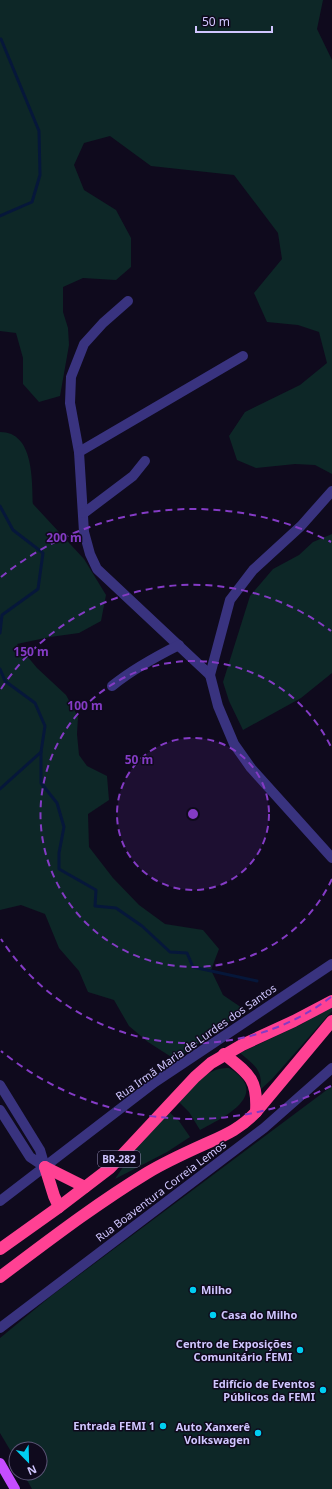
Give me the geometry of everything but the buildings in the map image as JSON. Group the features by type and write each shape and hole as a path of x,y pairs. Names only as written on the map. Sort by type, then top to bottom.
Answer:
{"highway":[{"name":"BR-282","path":"0,1249 110,1168 195,1077 211,1063 224,1054 321,1008 332,1001"},
{"name":"BR-282","path":"0,1277 115,1193 150,1172 226,1135 245,1124 332,1021"},
{"path":"224,1054 244,1071 253,1083 256,1091 256,1112"},
{"path":"45,1167 85,1187"},
{"path":"45,1167 59,1207"}],"main road":[{"path":"0,1463 16,1489"}],"street":[{"path":"128,301 102,323 84,344 71,377 70,403 79,452 84,532 90,554 97,569 179,645 193,661 210,675"},
{"path":"79,452 243,356"},
{"path":"84,513 133,476 145,461"},
{"path":"332,491 301,526 253,570 230,600 210,675 218,706 234,744 251,768 332,858"},
{"path":"112,686 145,662 179,645"},
{"name":"Rua Irmã Maria de Lurdes dos Santos","path":"0,1201 156,1082 332,964"},
{"name":"Rua Boaventura Correia Lemos","path":"0,1328 264,1128 332,1068"},
{"path":"0,1085 40,1150 45,1167"},
{"path":"0,1110 30,1158 45,1167"}],"green space":[{"path":"0,0 323,0 317,29 332,60 332,474 315,465 295,464 256,468 237,460 229,436 245,412 300,385 327,363 319,332 298,325 267,322 254,293 282,259 278,233 234,175 151,166 110,136 84,143 74,165 84,190 116,210 131,238 131,267 116,280 83,278 63,287 63,312 68,328 69,345 60,396 39,402 23,384 23,358 16,333 0,331"},
{"path":"0,432 11,434 19,440 25,448 31,471 33,504 84,559 106,595 101,621 79,633 17,644 37,668 66,695 78,717 77,734 79,755 87,766 107,776 109,800 88,814 89,847 113,878 139,905 165,924 203,930 219,949 211,970 223,995 245,1010 176,1060 148,1042 129,1026 114,1000 88,992 79,971 59,948 45,914 21,905 0,910"},
{"path":"332,534 332,673 301,698 243,730 229,701 223,682 250,596 273,569 299,555 313,542"},
{"path":"332,1007 332,1011 272,1079 260,1090 261,1083 259,1072 253,1064 240,1053 300,1025"},
{"path":"229,1068 241,1078 246,1087 245,1096 232,1112 200,1130 189,1112 178,1101 197,1082 208,1074 220,1069"},
{"path":"332,1086 332,1489 32,1489 28,1481 48,1481 48,1441 8,1441 8,1446 0,1433 0,1338 51,1296"},
{"path":"168,1111 179,1121 190,1137 167,1152 115,1179 129,1158"}],"waterway":[{"path":"0,39 39,131 40,175 32,202 0,216"},
{"path":"0,506 13,530 43,553 38,589 2,615 0,633"},
{"path":"0,669 5,681 35,703 45,726 41,752 41,783 57,803 64,827 59,853 59,869 96,890 95,906 116,908 142,926 170,952 187,953 193,967 257,981"},
{"path":"0,789 41,752"}],"place":[{"name":"Milho","path":"193,1290"},
{"name":"Casa do Milho","path":"213,1315"},
{"name":"Centro de Exposições Comunitário FEMI","path":"300,1350"},
{"name":"Edifício de Eventos Públicos da FEMI","path":"323,1390"},
{"name":"Entrada FEMI 1","path":"163,1426"},
{"name":"Auto Xanxerê Volkswagen","path":"258,1433"}]}
